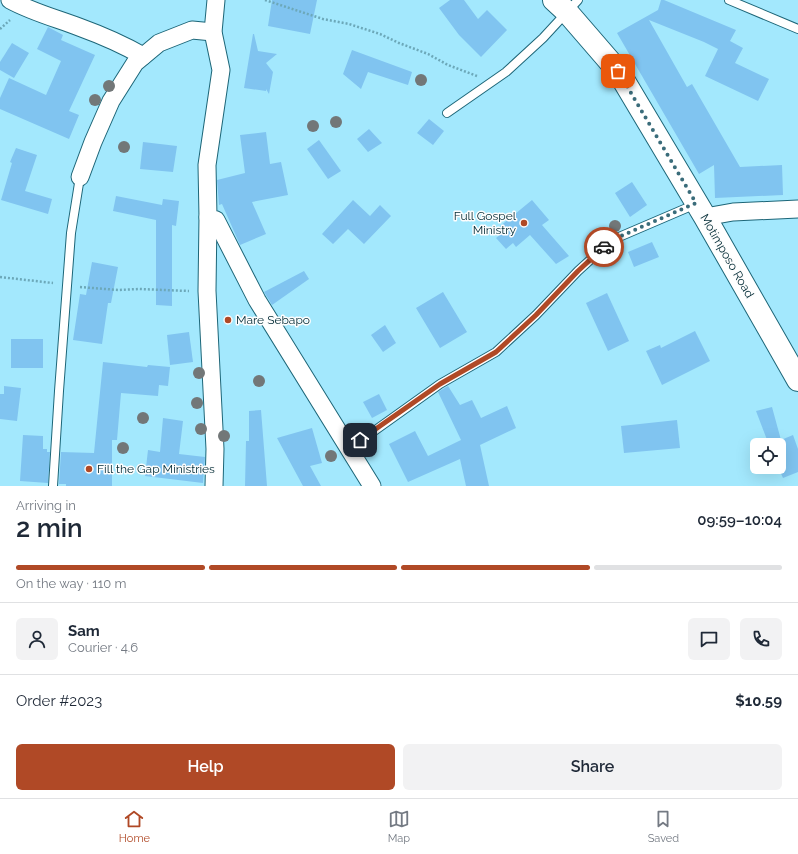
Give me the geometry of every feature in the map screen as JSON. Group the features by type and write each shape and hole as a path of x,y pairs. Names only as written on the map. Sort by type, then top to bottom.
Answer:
{"street":[{"path":"214,486 215,449 207,291 207,165 221,70 213,32 216,0"},
{"path":"20,2 124,45 143,56"},
{"name":"Motimposo Road","path":"566,4 618,71 701,210 798,380"},
{"path":"80,177 111,101 135,63 159,43 192,30 213,32"},
{"path":"701,210 733,212 798,209"},
{"path":"208,217 216,220 257,300 372,486"}],"lane":[{"path":"729,0 798,28"},
{"path":"447,113 506,72 533,47 566,4"},
{"path":"53,486 58,391 71,233 80,177"},
{"path":"349,449 440,384 496,352 536,315 578,271 612,240 701,210"}],"path":[{"path":"265,0 323,19 349,24 380,34 428,54 448,65 492,82"},
{"path":"0,277 118,290 139,289 207,291"}],"building":[{"path":"272,0 317,0 310,34 268,26"},
{"path":"450,0 464,0 478,19 487,10 507,30 481,57 459,35 439,8"},
{"path":"661,0 736,30 730,41 743,48 735,63 769,79 758,101 705,76 718,49 649,20 687,87 692,84 740,167 782,165 783,195 715,198 714,165 699,174 617,33 658,10"},
{"path":"48,27 63,35 61,40 95,55 69,111 79,115 69,139 0,109 0,98 9,78 46,95 61,61 37,49"},
{"path":"253,34 258,51 277,54 266,63 273,72 269,94 266,89 266,91 244,88"},
{"path":"12,43 29,53 14,78 0,70 0,62"},
{"path":"352,50 412,72 408,85 368,72 361,89 343,74"},
{"path":"429,119 444,131 433,145 417,133"},
{"path":"369,129 382,143 368,152 357,139"},
{"path":"266,132 270,164 281,162 288,195 252,202 266,234 240,245 222,204 219,205 217,180 245,173 240,135"},
{"path":"319,140 341,171 328,179 307,149"},
{"path":"143,142 177,146 173,172 140,169"},
{"path":"16,148 37,155 25,191 52,199 48,214 1,200 12,163 10,162"},
{"path":"632,182 647,205 630,217 615,193"},
{"path":"116,196 162,205 163,199 179,201 176,226 172,225 172,306 156,305 156,220 113,211"},
{"path":"353,200 370,216 380,205 391,216 364,244 348,229 333,244 322,234"},
{"name":"Full Gospel Ministry","path":"532,200 549,220 542,225 569,256 556,264 530,235 516,247 513,243 506,249 496,238 503,232 499,227"},
{"path":"652,242 659,257 634,267 628,252"},
{"path":"92,262 118,267 111,303 108,303 102,344 73,340 80,294 86,295"},
{"path":"304,271 309,279 272,305 264,292"},
{"path":"443,292 467,332 440,348 416,308"},
{"path":"607,293 629,341 608,351 586,303"},
{"path":"385,325 396,343 383,352 371,335"},
{"path":"695,331 710,361 662,385 646,351 660,345 661,348"},
{"path":"189,332 193,362 170,365 167,335"},
{"path":"11,339 43,339 43,368 11,368"},
{"path":"103,362 147,367 148,365 170,367 168,386 159,385 158,396 121,393 117,440 112,440 112,486 66,486 66,484 59,484 61,452 94,453"},
{"path":"4,386 21,388 17,421 0,419 0,394 4,394"},
{"path":"448,386 460,405 472,400 481,418 507,406 516,428 480,445 489,486 466,486 460,459 408,482 389,444 415,431 428,456 461,440 438,392"},
{"path":"379,394 387,410 372,418 363,402"},
{"path":"772,407 780,438 766,438 756,411"},
{"path":"261,410 267,486 245,486 246,441 249,441 249,411"},
{"path":"163,418 183,421 179,454 205,457 203,483 145,476 148,450 160,452"},
{"path":"677,420 680,448 624,453 621,426"},
{"path":"312,428 322,463 310,466 321,486 303,486 277,438"},
{"path":"23,435 43,436 43,449 47,449 47,452 50,452 48,483 20,481"},
{"path":"793,435 798,449 798,472 783,478 781,474 786,474 786,438"}],"way so far":[{"path":"604,247 612,240 696,203 618,71"}],"place":[{"name":"Full Gospel Ministry","path":"524,223"},
{"name":"Mare Sebapo","path":"228,320"},
{"name":"Fill the Gap Ministries","path":"89,469"}],"route":[{"path":"360,440 440,384 496,352 536,315 578,271 604,247"}]}
